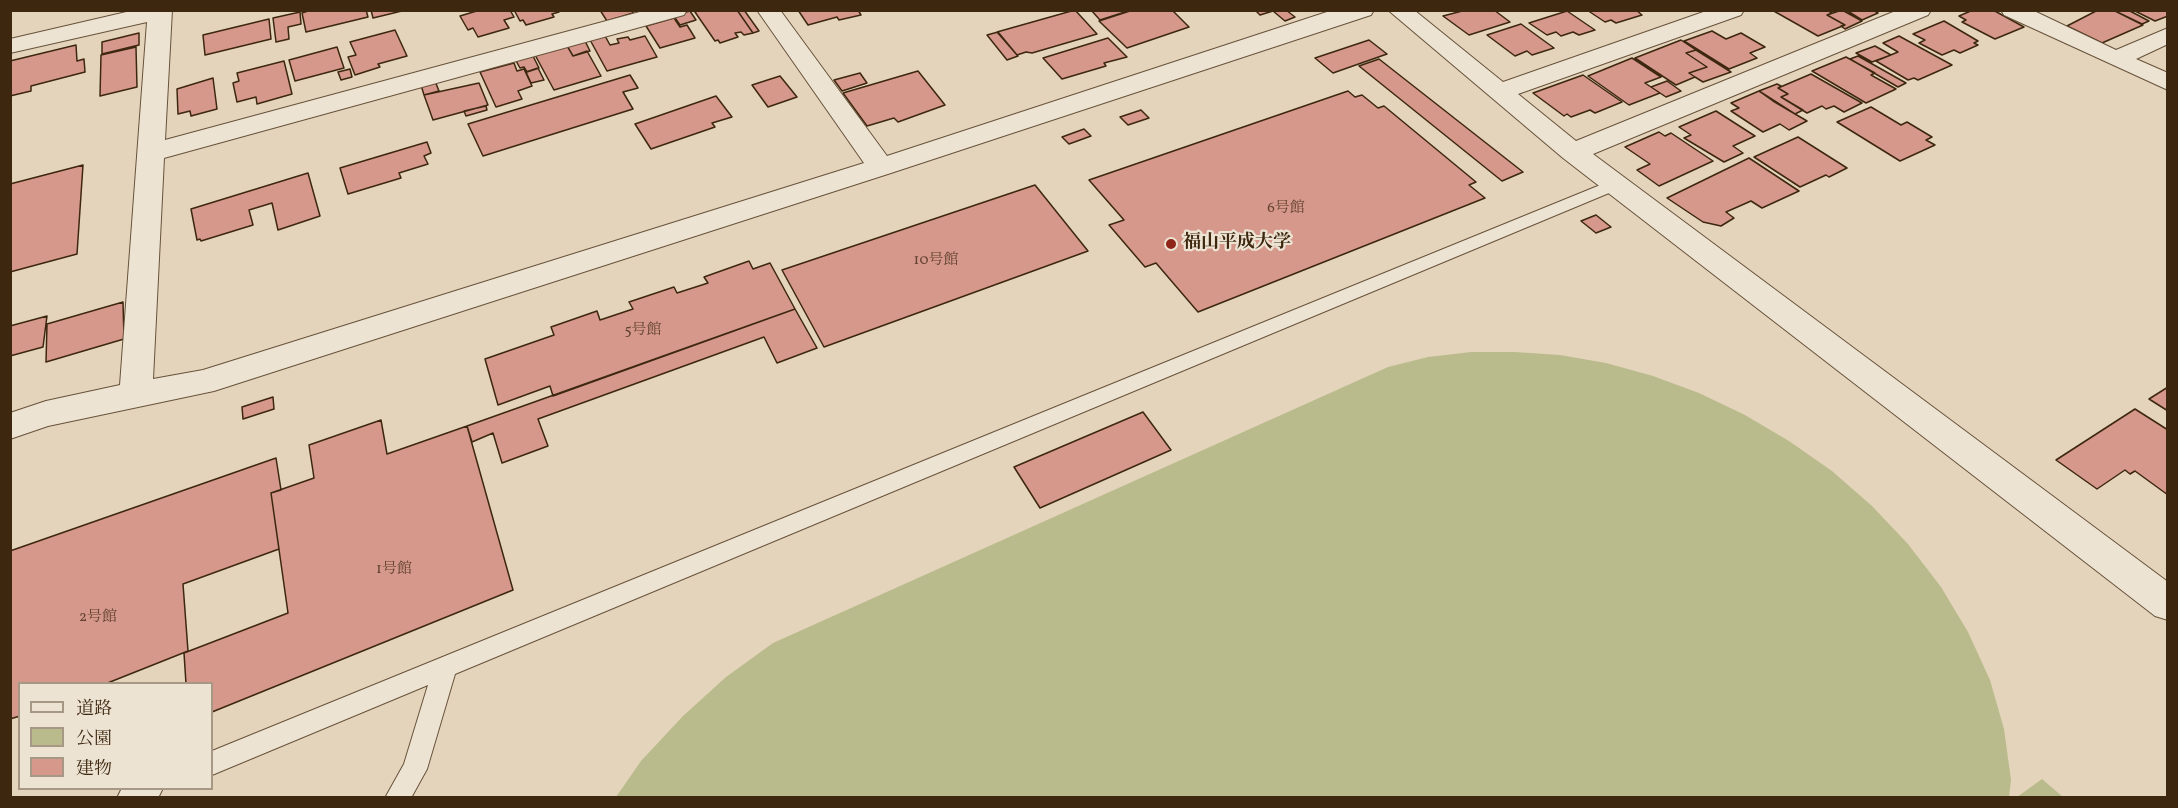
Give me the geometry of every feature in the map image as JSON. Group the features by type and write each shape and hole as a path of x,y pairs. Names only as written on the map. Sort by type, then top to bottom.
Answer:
{"street":[{"path":"150,153 676,10"},
{"path":"768,10 881,167"},
{"path":"10,426 46,414 203,382 881,167 1338,16 1363,10"},
{"path":"1399,10 1573,152 2168,604"},
{"path":"1499,92 1733,10"},
{"path":"1573,152 1920,10"},
{"path":"2012,10 2168,83"},
{"path":"10,46 160,11 136,394"},
{"path":"2116,59 2168,35"}],"lane":[{"path":"213,763 1615,184"},
{"path":"397,798 415,769 445,667"},
{"path":"129,798 149,790"}],"green space":[{"path":"1471,352 1560,355 1606,363 1653,376 1699,393 1745,415 1789,441 1832,471 1872,506 1908,544 1941,587 1968,632 1990,680 2004,729 2011,780 2009,797 616,797 641,761 683,716 726,677 773,643 1388,367 1428,357"},
{"path":"2042,779 2063,797 2017,797"}],"building":[{"path":"311,10 366,10 368,17 306,32 302,13"},
{"path":"371,10 406,10 373,18"},
{"path":"480,10 510,10 514,17 504,20 509,28 478,37 473,28 468,30 460,16"},
{"path":"514,10 559,10 559,12 552,14 554,17 526,25 523,20 520,21"},
{"path":"600,10 632,10 633,13 607,21"},
{"path":"737,10 753,33 744,35 741,32 735,33 738,37 720,43 718,40 715,41 695,12"},
{"path":"737,10 744,10 759,31 753,33"},
{"path":"798,10 858,10 861,15 839,20 837,17 808,25"},
{"path":"1075,10 1097,34 1032,53 1017,55 997,32"},
{"path":"1091,10 1131,10 1100,20"},
{"path":"1133,10 1172,10 1189,27 1127,48 1099,21"},
{"path":"1255,10 1286,10 1295,17 1285,21 1273,11 1260,15"},
{"path":"1466,10 1494,10 1510,22 1469,35 1443,16"},
{"path":"1587,10 1636,10 1642,15 1616,23 1611,20 1605,22"},
{"path":"1772,10 1827,10 1832,13 1827,15 1845,25 1818,36"},
{"path":"1842,10 1862,21 1845,29 1841,26 1845,25 1827,15"},
{"path":"1846,10 1873,10 1878,13 1862,20"},
{"path":"1973,10 1993,10 2024,27 1995,39 1962,22 1966,20 1959,16"},
{"path":"2098,10 2113,10 2143,25 2102,43 2067,26"},
{"path":"2113,10 2128,10 2149,21 2142,24"},
{"path":"2133,10 2168,10 2168,16 2155,21"},
{"path":"690,11 696,20 680,25 673,15"},
{"path":"1567,11 1595,30 1579,35 1573,32 1561,36 1556,32 1547,35 1529,23"},
{"path":"300,12 301,24 288,27 289,39 276,42 273,18"},
{"path":"674,18 680,27 687,25 695,38 660,48 646,26"},
{"path":"269,19 271,39 205,55 203,35"},
{"path":"1944,21 1978,41 1974,43 1978,45 1960,53 1954,50 1942,55 1919,43 1925,40 1913,34"},
{"path":"1521,24 1554,48 1532,55 1527,51 1515,56 1487,35"},
{"path":"395,30 407,56 378,64 380,67 355,75 348,57 356,55 350,42"},
{"path":"1712,31 1726,39 1741,33 1765,47 1750,53 1757,58 1729,69 1684,41"},
{"path":"998,32 1018,56 1007,60 987,35"},
{"path":"139,33 139,45 102,54 102,42"},
{"path":"604,34 610,45 619,43 617,39 628,37 630,40 645,36 657,57 607,71 589,38"},
{"path":"1899,36 1952,65 1918,80 1914,78 1908,80 1876,61 1898,52 1883,43"},
{"path":"1108,38 1127,57 1062,79 1043,58"},
{"path":"584,39 590,51 573,56 566,44"},
{"path":"1369,40 1387,54 1333,73 1315,58"},
{"path":"1681,40 1696,50 1686,53 1707,67 1689,73 1695,77 1676,85 1635,58"},
{"path":"566,44 573,56 587,51 601,76 554,90 534,53"},
{"path":"76,45 77,61 84,59 85,72 31,86 31,91 10,96 10,61"},
{"path":"1875,46 1891,55 1872,62 1856,53"},
{"path":"136,47 137,87 100,96 101,55"},
{"path":"337,47 344,68 295,81 289,60"},
{"path":"1696,50 1731,72 1703,82 1695,77 1689,73 1707,67 1686,53"},
{"path":"532,54 539,68 527,72 524,67 520,68 515,59"},
{"path":"1858,56 1906,83 1898,87 1850,59"},
{"path":"1846,57 1875,73 1871,75 1896,89 1866,103 1812,71"},
{"path":"1632,58 1661,77 1645,83 1660,93 1629,105 1588,76"},
{"path":"1379,59 1523,172 1502,181 1359,66"},
{"path":"284,61 292,94 257,104 256,97 237,102 233,83 239,81 237,73"},
{"path":"514,63 517,71 524,69 532,86 518,91 522,99 496,107 480,72"},
{"path":"538,68 544,80 531,83 526,72"},
{"path":"350,69 352,77 341,80 338,72"},
{"path":"918,71 945,105 898,122 894,118 867,126 843,93"},
{"path":"860,73 867,83 842,91 834,80"},
{"path":"1811,74 1862,103 1844,112 1834,106 1826,109 1822,106 1807,113 1781,97 1788,94 1778,88"},
{"path":"630,75 638,88 623,92 633,109 483,156 468,124"},
{"path":"1583,75 1622,102 1595,113 1590,110 1571,117 1567,114 1564,116 1533,93"},
{"path":"780,76 797,97 768,107 752,85"},
{"path":"213,78 217,109 191,116 190,111 178,114 177,89"},
{"path":"435,81 439,91 424,95 421,85"},
{"path":"1667,81 1681,91 1666,97 1651,87"},
{"path":"479,83 488,105 433,120 424,95"},
{"path":"1777,84 1781,86 1778,88 1788,94 1781,97 1803,110 1795,114 1759,91"},
{"path":"1348,91 1355,97 1362,95 1378,108 1384,106 1476,182 1469,185 1485,198 1198,312 1156,263 1145,267 1109,225 1124,220 1089,180"},
{"path":"1759,91 1807,121 1789,130 1780,124 1763,132 1731,111 1739,108 1731,103"},
{"path":"716,96 732,117 712,123 715,127 651,149 635,124"},
{"path":"486,106 487,110 466,116 464,111"},
{"path":"1871,107 1901,125 1907,122 1932,137 1926,140 1935,145 1900,161 1837,122"},
{"path":"1141,110 1149,118 1128,125 1120,117"},
{"path":"1716,111 1755,136 1733,146 1743,153 1724,162 1684,138 1691,135 1679,127"},
{"path":"1084,129 1091,136 1069,144 1062,137"},
{"path":"1659,132 1665,136 1671,133 1713,161 1659,186 1637,170 1650,164 1625,147"},
{"path":"1798,137 1847,168 1800,187 1754,157"},
{"path":"427,142 431,153 424,156 428,164 399,173 401,178 348,194 340,168"},
{"path":"1749,158 1799,191 1762,208 1751,201 1726,212 1734,218 1721,226 1703,222 1667,198"},
{"path":"83,165 77,254 10,272 10,184"},
{"path":"308,173 320,216 278,230 272,203 249,210 253,225 201,241 197,240 191,209"},
{"path":"1035,185 1088,251 824,347 782,270"},
{"path":"1596,215 1611,227 1596,233 1581,221"},
{"path":"749,261 753,269 770,263 795,309 553,396 550,386 498,405 485,359 554,335 551,327 597,311 600,320 633,309 629,302 674,287 677,293 708,283 704,277"},
{"path":"123,302 124,339 46,362 47,324"},
{"path":"795,309 817,348 777,363 764,337 538,419 548,446 502,463 493,433 472,442 467,426"},
{"path":"47,316 43,347 10,356 10,326"},
{"path":"2168,387 2168,411 2149,399"},
{"path":"273,397 274,409 243,419 242,407"},
{"path":"2135,409 2168,430 2168,495 2135,471 2130,474 2125,470 2097,489 2056,460"},
{"path":"1143,412 1171,450 1040,508 1014,467"},
{"path":"381,420 387,454 467,426 513,590 213,712 213,682 186,682 184,653 288,613 271,493 314,478 309,445"},
{"path":"276,458 281,490 271,493 279,549 183,584 188,651 110,682 18,682 18,717 10,719 10,551"}],"place":[{"name":"福山平成大学","path":"1171,244"}]}
